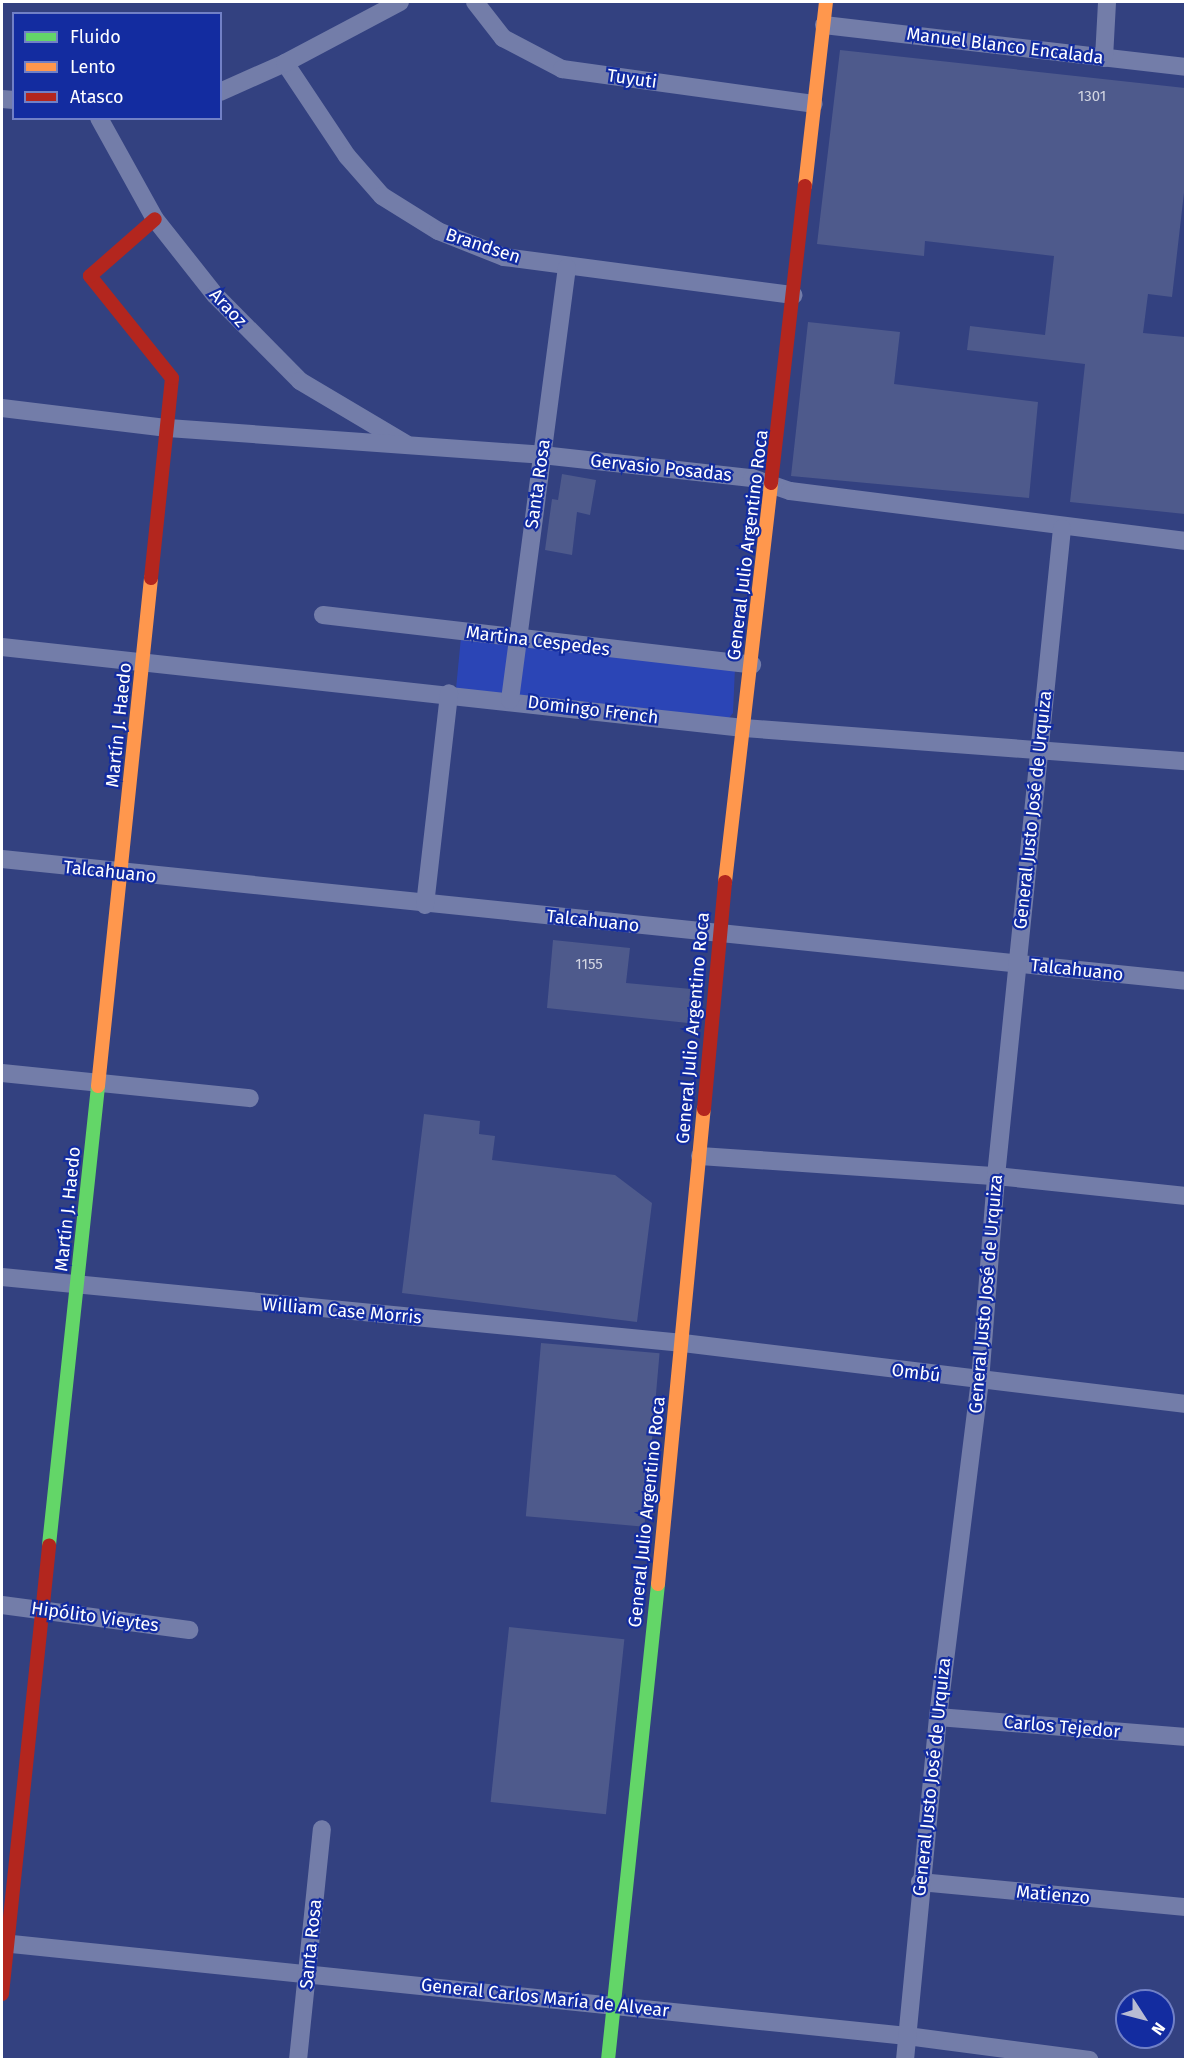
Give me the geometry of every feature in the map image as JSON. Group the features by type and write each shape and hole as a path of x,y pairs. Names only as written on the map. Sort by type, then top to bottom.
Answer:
{"street":[{"path":"222,91 285,63 400,2"},
{"name":"Tuyuti","path":"475,2 503,39 562,69 814,104"},
{"name":"General Julio Argentino Roca","path":"608,2060 683,1343 719,934 773,484 826,2"},
{"path":"1104,58 1107,2"},
{"name":"Manuel Blanco Encalada","path":"824,26 1185,67"},
{"name":"Brandsen","path":"285,63 347,156 382,196 438,231 504,257 567,268 794,295"},
{"name":"Araoz","path":"100,120 155,219 215,295 300,381 410,446"},
{"path":"155,219 90,276 172,378 168,428"},
{"name":"Santa Rosa","path":"510,700 567,268"},
{"name":"Gervasio Posadas","path":"2,408 168,428 542,455 773,484 790,491 1062,528 1185,541"},
{"name":"Martín J. Haedo","path":"2,1994 4,1944 78,1286 168,428"},
{"name":"General Justo José de Urquiza","path":"905,2060 920,1882 938,1717 980,1381 1016,964 1062,528"},
{"name":"Martina Cespedes","path":"323,615 752,665"},
{"name":"Domingo French","path":"2,647 449,693 744,728 1185,761"},
{"path":"424,905 449,693"},
{"name":"Talcahuano","path":"2,859 424,905 1185,981"},
{"path":"2,1073 250,1098"},
{"path":"700,1156 996,1176 1185,1196"},
{"name":"William Case Morris","path":"2,1277 683,1343"},
{"name":"Ombú","path":"683,1343 980,1381 1185,1404"},
{"name":"Hipólito Vieytes","path":"2,1605 189,1630"},
{"name":"Carlos Tejedor","path":"938,1717 1185,1737"},
{"name":"Santa Rosa","path":"298,2060 322,1828"},
{"name":"Matienzo","path":"920,1882 1185,1907"},
{"name":"General Carlos María de Alvear","path":"4,1944 308,1973 908,2036 1089,2060"}],"shaded area":[{"path":"461,637 511,646 506,690 501,693 456,689"},
{"path":"528,645 735,667 733,713 729,718 520,695 516,690 521,648"}],"building":[{"path":"840,50 1185,88 1185,184 1172,297 1148,294 1143,333 1185,337 1185,514 1070,502 1085,364 967,350 970,326 1045,335 1054,256 925,241 924,256 817,244"},
{"path":"808,322 900,332 894,384 1038,402 1029,498 791,476"},
{"path":"562,474 596,480 590,515 577,512 572,555 545,550 552,499 558,500"},
{"path":"553,940 630,948 626,983 691,989 688,1023 547,1008"},
{"path":"424,1114 480,1121 479,1134 495,1136 492,1160 615,1175 652,1203 637,1322 402,1293"},
{"path":"541,1343 660,1353 644,1527 526,1516"},
{"path":"509,1627 624,1639 606,1814 491,1802"}],"traffic: fast":[{"path":"49,1545 98,1086"},
{"path":"608,2060 658,1584"}],"traffic: slow":[{"path":"805,186 826,2"},
{"path":"725,882 771,483"},
{"path":"98,1086 151,578"},
{"path":"658,1584 704,1109"}],"traffic: jam":[{"path":"771,483 805,186"},
{"path":"151,578 172,378 90,276 155,219"},
{"path":"704,1109 725,882"},
{"path":"2,1994 49,1545"}]}
